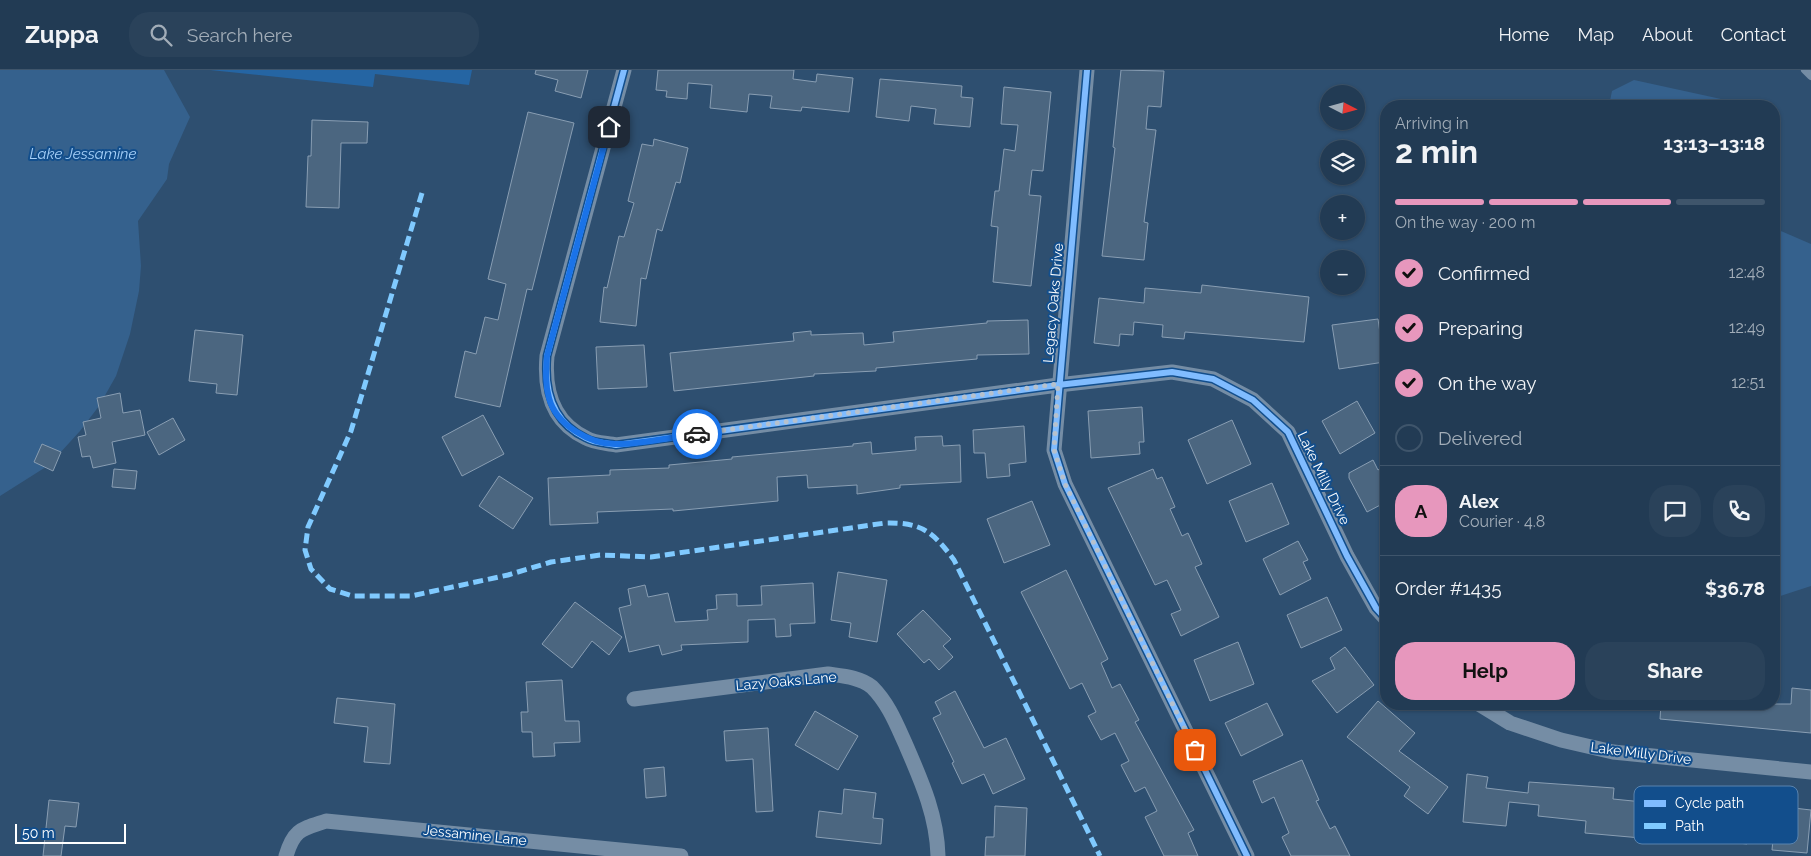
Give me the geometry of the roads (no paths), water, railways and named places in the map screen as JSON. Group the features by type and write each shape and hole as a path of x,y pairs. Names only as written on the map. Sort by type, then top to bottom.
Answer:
{"street":[{"name":"Lake Milly Drive","path":"624,70 547,356 546,371 550,400 564,422 586,439 616,445 1058,384 1172,372 1213,379 1253,400 1288,432 1347,556 1380,612"},
{"name":"Legacy Oaks Drive","path":"1087,70 1058,384 1054,450 1065,484 1247,856"},
{"name":"Lazy Oaks Lane","path":"634,699 828,674 851,676 870,686 889,709 927,792 937,836 938,856"},
{"name":"Lake Milly Drive","path":"1489,710 1510,723 1561,740 1613,752 1811,772"},
{"name":"Jessamine Lane","path":"286,856 291,840 300,830 326,821 681,856"}],"lane":[{"path":"1805,70 1811,76"}],"water":[{"name":"Lake Jessamine","path":"0,70 164,70 190,117 169,164 167,179 138,221 141,266 139,291 130,334 116,376 99,406 80,431 49,465 0,496"},
{"path":"1634,80 1721,100 1610,100 1612,91"},
{"path":"1780,231 1811,244 1811,586 1780,596"}]}
